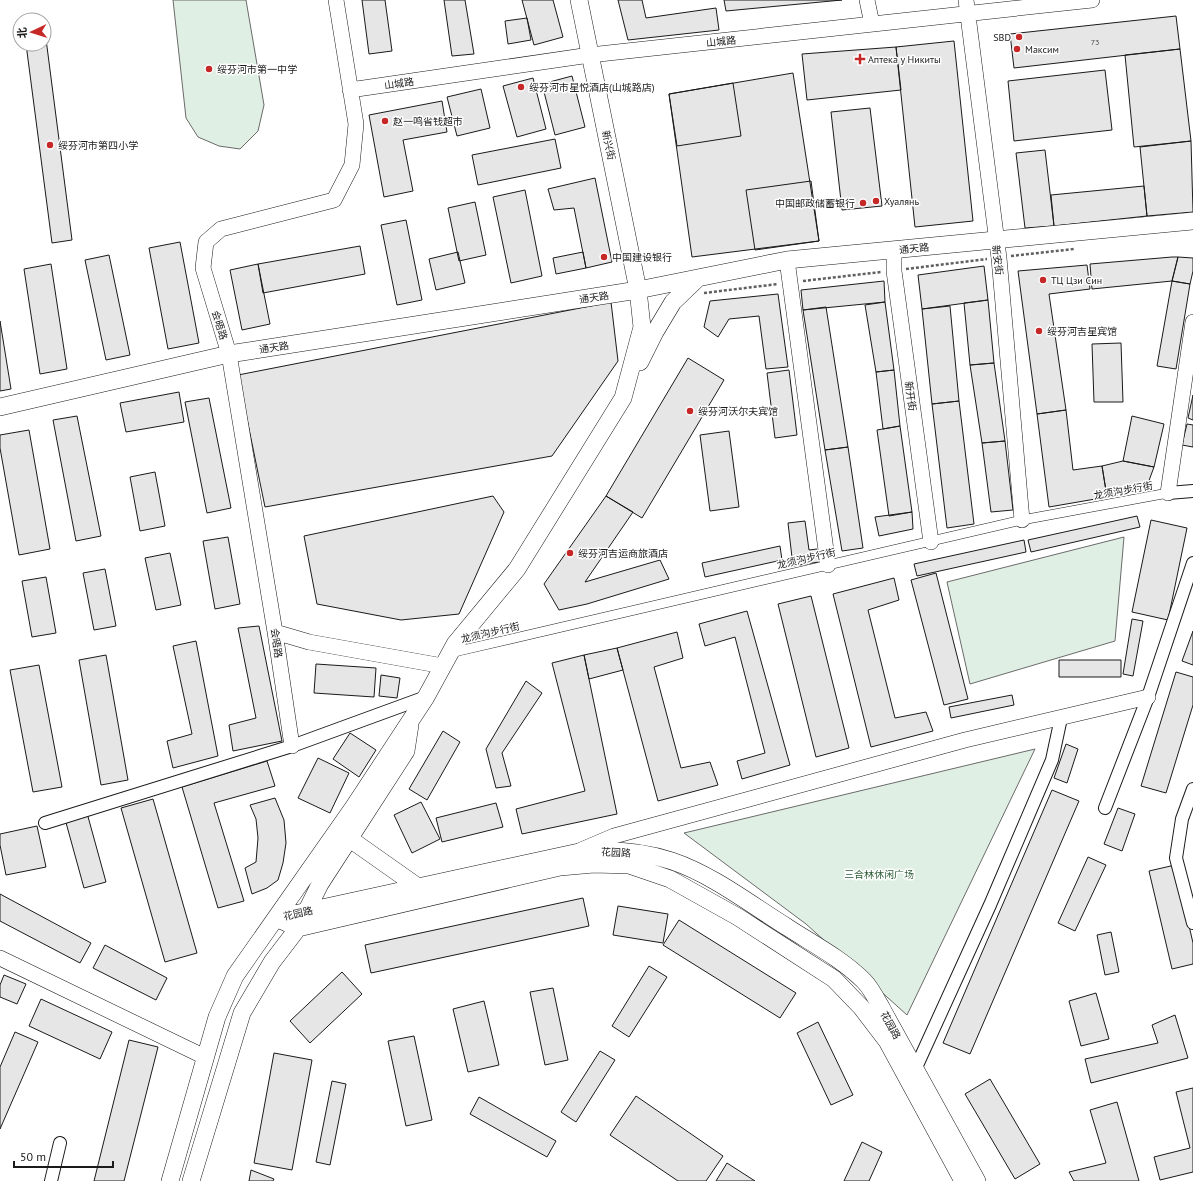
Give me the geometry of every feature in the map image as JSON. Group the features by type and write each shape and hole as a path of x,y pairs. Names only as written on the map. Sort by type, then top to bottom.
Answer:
{"main road":[{"name":"新兴街","path":"579,0 638,290 642,327 623,398"},
{"name":"通天路","path":"0,407 46,395 229,354 638,290 787,260 1193,222"},
{"path":"170,1181 204,1057 217,1016 235,976 353,808 410,722 426,697 455,644 517,569 623,398 662,320 673,302 698,278"},
{"path":"191,1181 242,1013 272,962 298,928 320,884 406,751 410,722"},
{"path":"350,839 418,887"},
{"name":"花园路","path":"276,918 579,852 620,851 671,860 690,868 726,888 833,956 846,965 865,982 882,1009 912,1076 963,1181"},
{"name":"花园路","path":"276,918 298,928 560,867 594,864 629,865 670,879 738,917 834,979 861,1007 912,1076 977,1181"}],"street":[{"name":"会晤路","path":"292,746 275,632 229,354 203,268 206,242 221,229 334,200 352,165 356,124 336,0"},
{"path":"867,0 872,24"},
{"name":"山城路","path":"350,90 590,55 872,24 967,7 1092,0"},
{"name":"新安街","path":"967,7 996,240 1022,520"},
{"name":"新开街","path":"894,250 894,270 931,542"},
{"path":"787,260 828,564"},
{"path":"1193,322 1168,493 1193,491"},
{"name":"龙须沟步行街","path":"447,660 828,564 931,542 1022,520 1168,493"},
{"path":"1105,808 1148,697 1193,563"},
{"path":"275,632 310,642 447,660"},
{"path":"45,823 292,746 426,697"},
{"path":"579,852 614,836 965,740 1148,697"},
{"path":"912,1076 990,906 1052,760 1060,718"},
{"path":"1193,789 1182,819 1176,858 1193,923"},
{"path":"0,958 204,1057"},
{"path":"51,1181 60,1143"}],"green space":[{"path":"173,0 246,0 264,105 258,131 240,149 219,146 198,137 186,118"},
{"path":"1124,537 1115,641 970,684 947,582"},
{"name":"三合林休闲广场","path":"1035,749 907,1015 806,924 684,833"}],"building":[{"path":"362,0 385,0 392,51 369,54"},
{"path":"444,0 465,0 474,54 452,56"},
{"path":"522,0 553,0 563,37 534,45"},
{"path":"618,0 642,0 646,18 716,8 719,30 628,40"},
{"path":"724,0 842,0 726,11"},
{"path":"1176,16 1180,49 1014,68 1010,34"},
{"path":"527,18 531,40 508,44 505,21"},
{"path":"954,41 973,221 915,227 896,47"},
{"path":"896,47 901,90 807,100 802,54"},
{"path":"1180,49 1191,141 1134,147 1125,55"},
{"path":"27,52 48,52 72,240 52,243"},
{"path":"1105,70 1112,130 1014,141 1008,81"},
{"path":"793,73 819,241 692,257 669,94"},
{"path":"572,76 585,127 555,135 542,84"},
{"path":"533,78 546,129 517,137 503,86"},
{"path":"733,83 741,136 677,146 669,94"},
{"path":"481,89 490,128 457,136 447,97"},
{"path":"442,101 447,132 403,140 413,191 384,197 369,115"},
{"path":"870,108 882,206 842,210 831,112"},
{"path":"555,139 561,168 478,185 472,155"},
{"path":"1191,141 1193,212 1147,216 1140,147"},
{"path":"1045,150 1054,226 1025,228 1016,153"},
{"path":"595,178 612,262 586,268 574,208 554,210 548,189"},
{"path":"811,181 819,241 755,250 746,190"},
{"path":"1144,186 1147,216 1054,226 1051,195"},
{"path":"525,190 542,276 511,283 493,197"},
{"path":"475,202 486,255 459,261 448,208"},
{"path":"406,220 422,300 397,305 381,225"},
{"path":"180,242 199,343 168,349 149,248"},
{"path":"360,246 365,274 263,293 258,264"},
{"path":"458,252 465,283 436,290 429,259"},
{"path":"583,252 586,268 556,274 553,258"},
{"path":"109,255 130,355 106,360 85,260"},
{"path":"1178,257 1172,281 1092,289 1090,264"},
{"path":"1178,257 1193,258 1193,271 1190,284 1172,281"},
{"path":"51,264 67,369 40,374 24,269"},
{"path":"258,264 270,324 242,330 230,270"},
{"path":"1087,265 1090,289 1049,294 1066,410 1037,414 1018,271"},
{"path":"984,266 988,300 922,309 918,275"},
{"path":"884,281 885,302 803,310 801,290"},
{"path":"1172,281 1190,284 1176,369 1157,366"},
{"path":"778,294 788,367 766,369 759,316 729,319 718,337 704,327 710,301"},
{"path":"988,300 994,363 970,365 964,303"},
{"path":"611,302 618,361 552,456 265,507 238,375"},
{"path":"885,302 894,370 876,372 865,305"},
{"path":"950,306 959,401 932,404 922,309"},
{"path":"826,307 848,447 825,450 803,310"},
{"path":"0,321 11,389 0,391"},
{"path":"1121,343 1123,402 1094,402 1092,344"},
{"path":"688,358 724,380 642,518 606,496"},
{"path":"994,363 1005,441 982,443 970,365"},
{"path":"789,370 797,435 775,438 767,373"},
{"path":"894,370 900,426 883,429 876,372"},
{"path":"179,392 184,422 126,432 120,403"},
{"path":"1193,395 1193,420 1188,418"},
{"path":"209,398 231,508 207,513 185,402"},
{"path":"959,401 974,524 947,528 932,404"},
{"path":"1066,410 1073,470 1102,466 1107,497 1049,507 1037,414"},
{"path":"77,416 101,536 76,541 53,420"},
{"path":"1132,416 1164,424 1154,467 1123,461"},
{"path":"1187,424 1193,425 1193,447 1182,445"},
{"path":"900,426 912,512 889,516 877,430"},
{"path":"29,430 50,549 19,555 0,448 0,435"},
{"path":"729,431 739,507 710,511 700,435"},
{"path":"1005,441 1013,510 991,512 982,443"},
{"path":"848,447 863,548 842,551 825,450"},
{"path":"1123,461 1154,467 1147,486 1130,492 1107,497 1102,466"},
{"path":"155,472 165,526 140,531 130,477"},
{"path":"493,496 504,512 459,614 401,620 317,604 304,536"},
{"path":"606,496 633,512 585,582 660,560 669,579 587,604 559,610 544,584"},
{"path":"912,512 913,529 879,536 875,517"},
{"path":"1137,516 1140,527 1031,552 1028,540"},
{"path":"1151,520 1187,528 1168,620 1132,612"},
{"path":"805,521 809,550 817,549 819,562 793,566 788,523"},
{"path":"228,537 240,604 215,609 203,541"},
{"path":"1024,540 1026,552 917,576 914,564"},
{"path":"780,546 782,560 705,577 702,563"},
{"path":"170,553 181,605 156,610 145,558"},
{"path":"105,569 116,626 94,630 83,573"},
{"path":"936,573 968,699 944,705 911,580"},
{"path":"46,577 56,633 32,637 22,581"},
{"path":"894,578 899,600 868,610 895,718 926,712 933,731 871,747 833,594"},
{"path":"811,596 849,748 816,757 778,604"},
{"path":"747,611 790,765 742,779 737,761 765,753 735,637 705,646 699,624"},
{"path":"1132,619 1143,621 1133,676 1123,674"},
{"path":"259,626 282,741 233,751 229,725 256,718 238,628"},
{"path":"1193,631 1193,665 1182,661"},
{"path":"677,632 683,658 654,667 681,768 710,762 718,785 658,801 617,648"},
{"path":"196,641 218,756 173,768 167,741 192,734 173,646"},
{"path":"617,648 623,670 589,679 584,655"},
{"path":"106,655 128,780 101,785 79,660"},
{"path":"584,655 617,814 522,834 516,809 585,791 552,663"},
{"path":"1059,660 1121,660 1121,677 1059,677"},
{"path":"316,664 376,668 374,697 314,693"},
{"path":"39,665 62,787 33,792 10,670"},
{"path":"1176,672 1193,677 1193,705 1166,793 1141,786"},
{"path":"381,675 400,678 397,698 379,696"},
{"path":"526,681 542,693 502,753 511,786 496,788 486,749"},
{"path":"1012,695 1014,705 951,718 949,707"},
{"path":"443,731 460,742 427,800 409,789"},
{"path":"350,733 376,750 359,777 333,759"},
{"path":"1066,744 1078,749 1067,783 1054,778"},
{"path":"318,758 349,773 330,813 298,798"},
{"path":"267,761 275,786 214,803 244,901 218,908 182,787"},
{"path":"1052,790 1079,801 970,1054 943,1043"},
{"path":"275,798 284,820 286,843 283,863 278,880 267,888 252,894 245,868 256,862 258,838 256,819 250,805"},
{"path":"153,799 197,953 165,962 121,808"},
{"path":"421,802 440,839 412,853 394,815"},
{"path":"496,803 503,827 442,842 436,818"},
{"path":"1118,808 1135,814 1122,851 1104,844"},
{"path":"87,813 106,882 84,888 65,819"},
{"path":"37,826 46,867 6,875 0,845 0,834"},
{"path":"1088,857 1106,865 1075,931 1058,923"},
{"path":"1175,865 1193,943 1193,964 1172,969 1149,871"},
{"path":"0,894 91,943 80,963 0,921"},
{"path":"583,898 589,926 371,973 365,945"},
{"path":"618,906 668,914 663,943 613,935"},
{"path":"679,920 796,993 780,1018 663,945"},
{"path":"1111,932 1119,972 1105,975 1097,935"},
{"path":"105,945 167,978 156,1000 93,968"},
{"path":"649,966 667,977 629,1037 612,1026"},
{"path":"342,972 362,994 310,1043 290,1021"},
{"path":"4,975 26,984 17,1004 0,997 0,985"},
{"path":"553,988 568,1060 545,1065 530,992"},
{"path":"1096,993 1109,1039 1081,1046 1069,1001"},
{"path":"41,999 112,1032 100,1059 29,1026"},
{"path":"484,1001 499,1065 468,1072 453,1009"},
{"path":"1175,1015 1188,1058 1091,1083 1085,1059 1158,1043 1152,1025"},
{"path":"818,1022 853,1095 831,1105 797,1033"},
{"path":"15,1032 38,1042 0,1129 0,1067"},
{"path":"414,1036 432,1120 406,1126 388,1041"},
{"path":"129,1040 158,1047 124,1181 94,1181"},
{"path":"600,1051 615,1060 576,1122 561,1112"},
{"path":"274,1053 312,1060 292,1170 254,1163"},
{"path":"990,1079 1040,1164 1015,1179 965,1094"},
{"path":"332,1081 346,1084 330,1165 316,1162"},
{"path":"1193,1088 1193,1172 1160,1180 1154,1157 1190,1148 1176,1092"},
{"path":"636,1096 723,1156 706,1181 678,1181 610,1135"},
{"path":"479,1097 556,1141 547,1157 470,1114"},
{"path":"1117,1102 1139,1181 1074,1181 1069,1172 1106,1163 1090,1110"},
{"path":"862,1142 882,1152 869,1181 844,1181"},
{"path":"727,1163 755,1181 716,1181"},
{"path":"251,1170 274,1179 273,1181 249,1181"}],"place":[{"name":"SBD","path":"1019,37"},
{"name":"Максим","path":"1017,49"},
{"name":"Аптека у Никиты","path":"860,59"},
{"name":"绥芬河市第一中学","path":"209,69"},
{"name":"绥芬河市星悦酒店(山城路店)","path":"521,87"},
{"name":"赵一鸣省钱超市","path":"385,121"},
{"name":"绥芬河市第四小学","path":"50,145"},
{"name":"Хуалянь","path":"876,201"},
{"name":"中国邮政储蓄银行","path":"863,203"},
{"name":"中国建设银行","path":"604,257"},
{"name":"ТЦ Цзи Син","path":"1043,280"},
{"name":"绥芬河吉星宾馆","path":"1039,331"},
{"name":"绥芬河沃尔夫宾馆","path":"690,411"},
{"name":"绥芬河吉运商旅酒店","path":"570,553"}]}
